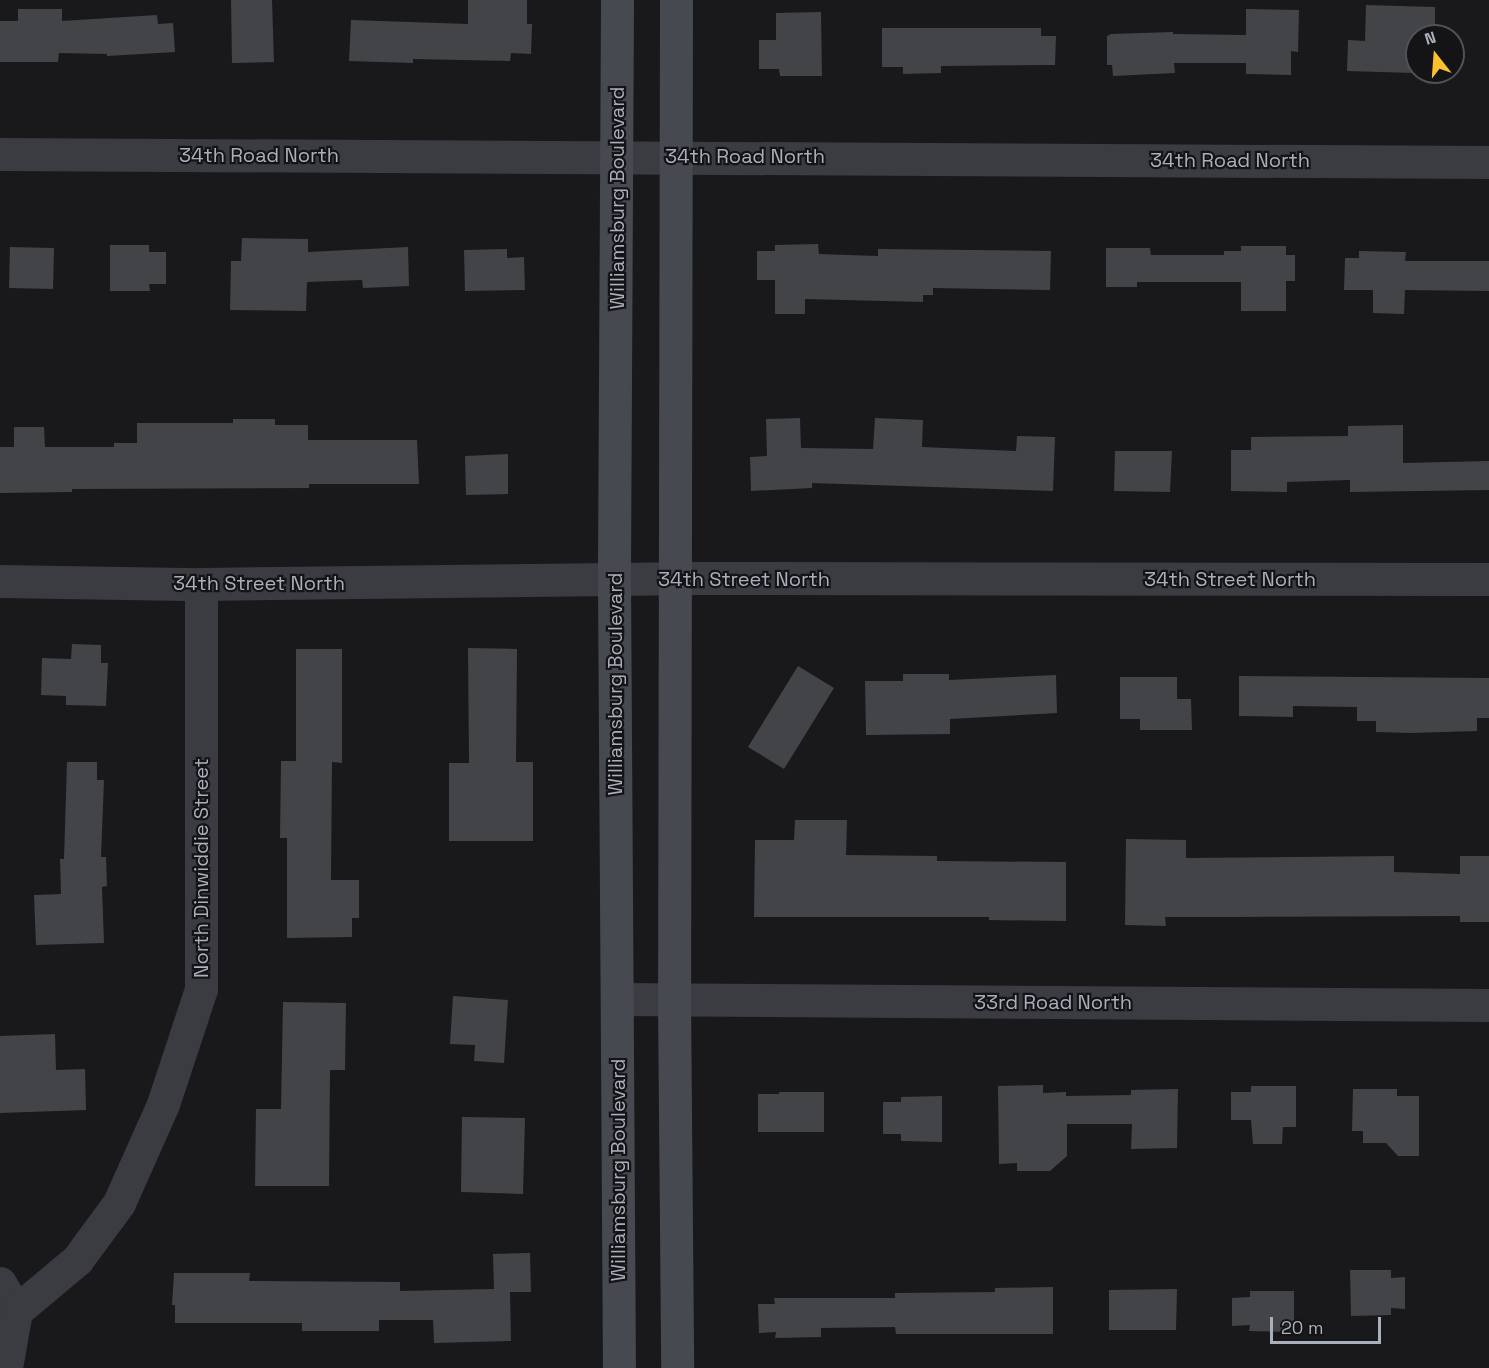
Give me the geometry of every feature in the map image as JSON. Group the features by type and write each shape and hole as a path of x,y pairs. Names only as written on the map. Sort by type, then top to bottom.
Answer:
{"main road":[{"name":"Williamsburg Boulevard","path":"617,0 618,156 614,579 619,1368"},
{"path":"676,0 674,999 676,1368"}],"street":[{"name":"34th Road North","path":"0,154 1489,162"},
{"name":"34th Street North","path":"0,581 201,584 614,579 1489,579"},
{"name":"North Dinwiddie Street","path":"16,1311 77,1260 119,1203 163,1104 201,989 201,584"},
{"name":"33rd Road North","path":"616,999 1489,1005"},
{"path":"0,1283 16,1311 6,1368"}],"building":[{"path":"231,0 272,0 274,62 232,63"},
{"path":"468,0 527,0 527,24 532,24 531,54 511,53 510,61 413,59 413,63 349,61 351,20 468,24"},
{"path":"1366,5 1435,7 1435,24 1405,24 1405,73 1347,71 1348,40 1365,41"},
{"path":"18,9 62,9 62,21 157,15 158,24 173,23 175,52 107,56 107,54 59,53 58,62 0,62 0,21 18,21"},
{"path":"1246,9 1299,10 1298,52 1291,51 1291,75 1246,74 1246,63 1174,63 1175,73 1113,76 1112,65 1107,65 1107,36 1111,34 1173,32 1173,34 1246,35"},
{"path":"821,12 822,76 780,76 779,69 759,69 759,40 776,40 776,13"},
{"path":"882,28 1041,28 1041,36 1056,36 1055,65 941,66 941,73 903,74 903,67 882,67"},
{"path":"242,238 308,239 308,252 408,247 409,286 363,288 362,280 307,282 306,311 230,310 231,261 241,261"},
{"path":"818,244 819,254 878,256 878,249 1051,251 1050,290 933,288 933,295 923,295 923,302 805,299 805,314 775,314 775,280 757,280 757,251 775,251 775,245"},
{"path":"110,245 149,245 149,252 166,252 166,284 149,284 150,291 110,291"},
{"path":"1241,246 1286,246 1286,255 1295,255 1295,281 1286,281 1286,311 1241,311 1241,282 1137,282 1137,287 1106,287 1106,248 1150,248 1151,255 1224,255 1224,251 1241,251"},
{"path":"10,247 54,248 53,289 9,288"},
{"path":"507,249 507,258 524,257 525,290 465,291 464,250"},
{"path":"1359,251 1406,252 1405,261 1489,261 1489,291 1405,290 1404,314 1373,313 1373,290 1344,290 1345,258 1359,258"},
{"path":"800,418 801,448 873,449 875,418 923,420 922,447 1016,451 1017,436 1055,437 1053,491 812,483 812,488 751,491 750,457 767,456 766,419"},
{"path":"233,419 275,419 275,425 308,425 308,440 417,440 419,484 309,484 309,488 72,489 72,492 0,493 0,447 14,447 14,427 44,427 45,447 114,447 114,443 137,443 137,423 233,423"},
{"path":"1403,425 1403,463 1489,461 1489,490 1350,492 1350,480 1287,482 1287,492 1231,491 1231,450 1251,450 1251,437 1348,436 1348,426"},
{"path":"1115,451 1172,451 1170,492 1114,491"},
{"path":"508,454 508,494 466,495 465,456"},
{"path":"72,644 101,645 101,663 108,663 106,706 66,705 66,696 41,695 42,658 71,659"},
{"path":"468,648 517,649 516,762 533,762 533,841 449,841 449,763 469,763"},
{"path":"296,649 342,649 342,763 332,762 331,880 359,880 359,918 352,918 352,937 287,938 287,838 280,838 281,761 296,761"},
{"path":"798,666 834,688 784,769 748,747"},
{"path":"903,674 949,674 949,680 1056,675 1057,713 950,719 950,734 866,735 865,681 903,681"},
{"path":"1239,676 1489,678 1489,718 1477,718 1477,731 1410,733 1376,732 1376,721 1357,721 1357,707 1293,706 1293,717 1239,716"},
{"path":"1120,677 1177,677 1177,699 1191,699 1192,730 1140,730 1140,719 1120,719"},
{"path":"67,762 97,762 97,780 104,780 101,857 106,857 107,886 102,887 104,943 36,945 34,895 61,894 60,859 64,859"},
{"path":"795,820 847,820 846,855 937,856 937,861 1066,862 1066,921 989,920 989,917 754,917 755,840 794,840"},
{"path":"1126,839 1186,840 1186,858 1394,856 1394,872 1460,874 1460,856 1489,856 1489,922 1460,922 1460,916 1165,917 1166,926 1125,925"},
{"path":"453,996 508,1000 504,1063 474,1061 475,1045 450,1044"},
{"path":"283,1002 346,1003 345,1070 330,1070 329,1186 255,1186 256,1109 281,1109"},
{"path":"55,1034 56,1070 85,1069 86,1110 0,1113 0,1036"},
{"path":"1043,1085 1043,1093 1066,1092 1066,1096 1131,1095 1131,1090 1178,1089 1177,1148 1131,1149 1132,1124 1067,1124 1067,1156 1050,1171 1017,1171 1017,1163 999,1164 998,1086"},
{"path":"1251,1086 1296,1086 1296,1127 1283,1127 1282,1144 1253,1144 1251,1120 1231,1120 1231,1092 1251,1092"},
{"path":"1353,1089 1397,1089 1397,1096 1419,1096 1419,1156 1398,1156 1386,1143 1363,1143 1363,1131 1352,1131"},
{"path":"779,1092 824,1092 824,1132 758,1132 758,1094 779,1094"},
{"path":"942,1096 942,1142 901,1141 901,1134 883,1134 883,1102 901,1102 901,1097"},
{"path":"462,1117 525,1118 523,1194 461,1192"},
{"path":"530,1253 531,1292 510,1292 511,1341 434,1343 433,1320 379,1320 379,1331 302,1331 302,1323 175,1323 175,1305 172,1305 174,1273 250,1273 249,1281 400,1282 400,1291 494,1289 493,1254"},
{"path":"1350,1270 1391,1270 1391,1278 1405,1277 1405,1309 1391,1308 1391,1315 1351,1316"},
{"path":"1053,1287 1053,1334 896,1334 895,1327 821,1328 821,1337 775,1338 776,1332 759,1333 758,1304 775,1304 774,1298 895,1298 895,1293 995,1292 995,1288"},
{"path":"1177,1289 1176,1330 1109,1330 1109,1290"},
{"path":"1250,1291 1294,1291 1294,1332 1249,1331 1250,1325 1232,1326 1232,1298 1250,1297"}]}
